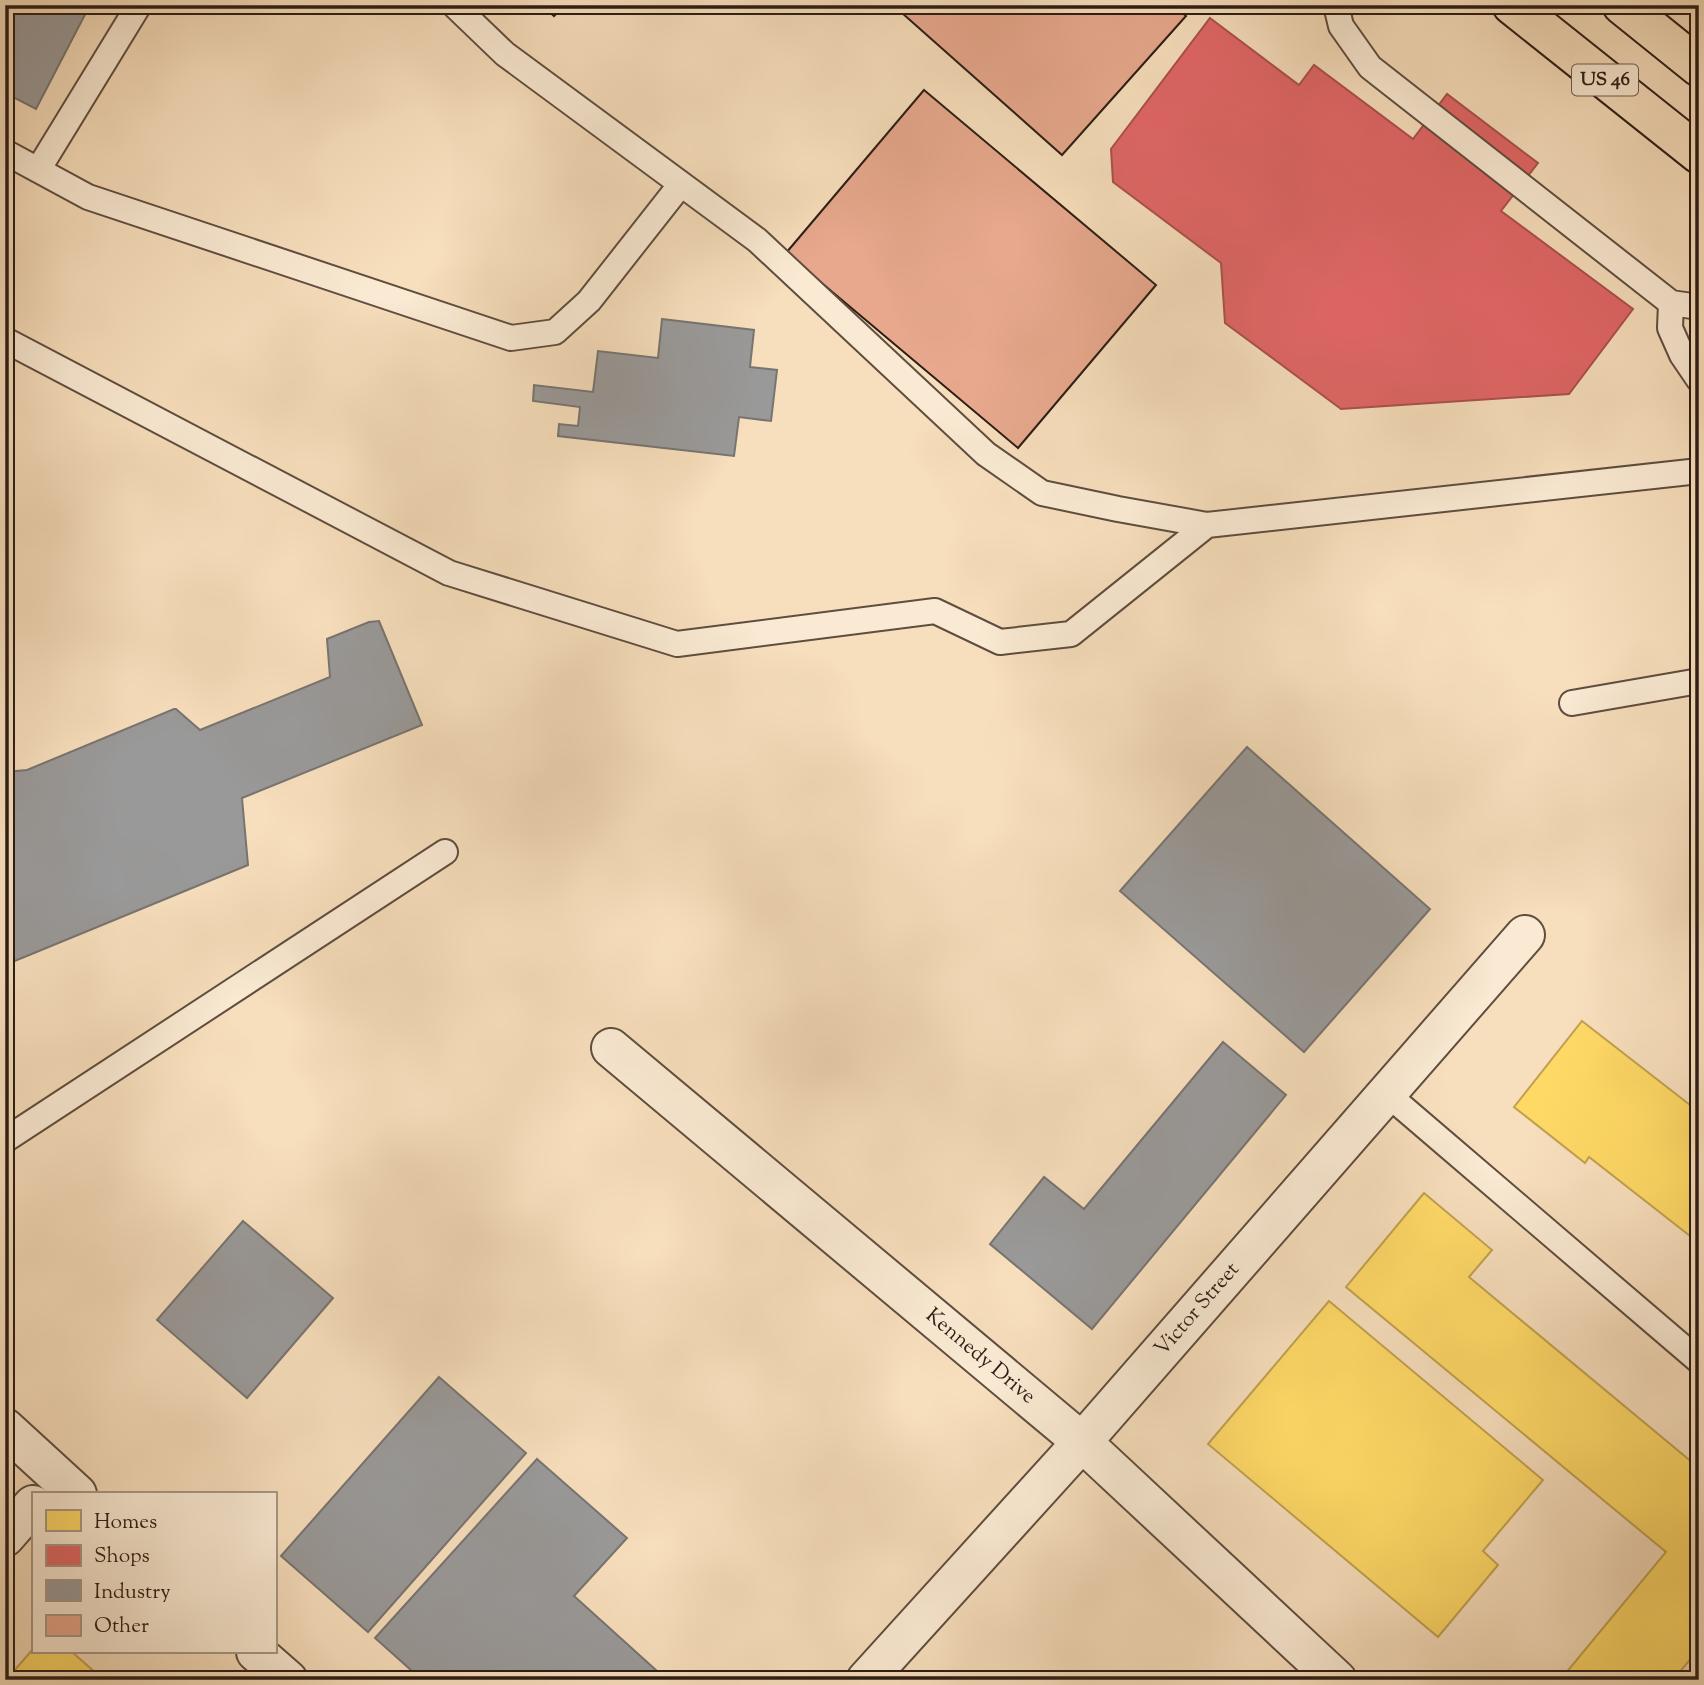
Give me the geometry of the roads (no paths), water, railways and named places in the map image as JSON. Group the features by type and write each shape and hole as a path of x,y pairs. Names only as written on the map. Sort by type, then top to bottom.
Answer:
{"highway":[{"name":"US 46","path":"1512,5 1699,154"},
{"path":"1622,5 1699,67"}],"street":[{"name":"Victor Street","path":"866,1680 1082,1442 1525,935"},
{"name":"Kennedy Drive","path":"611,1048 1082,1442 1337,1680"},
{"path":"5,1428 52,1492"},
{"path":"5,1537 32,1512"},
{"path":"259,1654 288,1680"}],"lane":[{"path":"38,170 139,5"},
{"path":"454,5 505,54 757,240 986,454 1042,493 1207,525 1699,471"},
{"path":"1336,5 1340,26 1370,67 1671,303 1699,307"},
{"path":"5,152 88,197 511,338 555,332 589,301 681,184"},
{"path":"1671,303 1670,328 1682,355 1699,380"},
{"path":"5,340 449,573 677,644 935,611 1000,642 1072,634 1207,525"},
{"path":"1572,703 1699,681"},
{"path":"5,1140 445,852"},
{"path":"1386,1093 1699,1361"}]}
